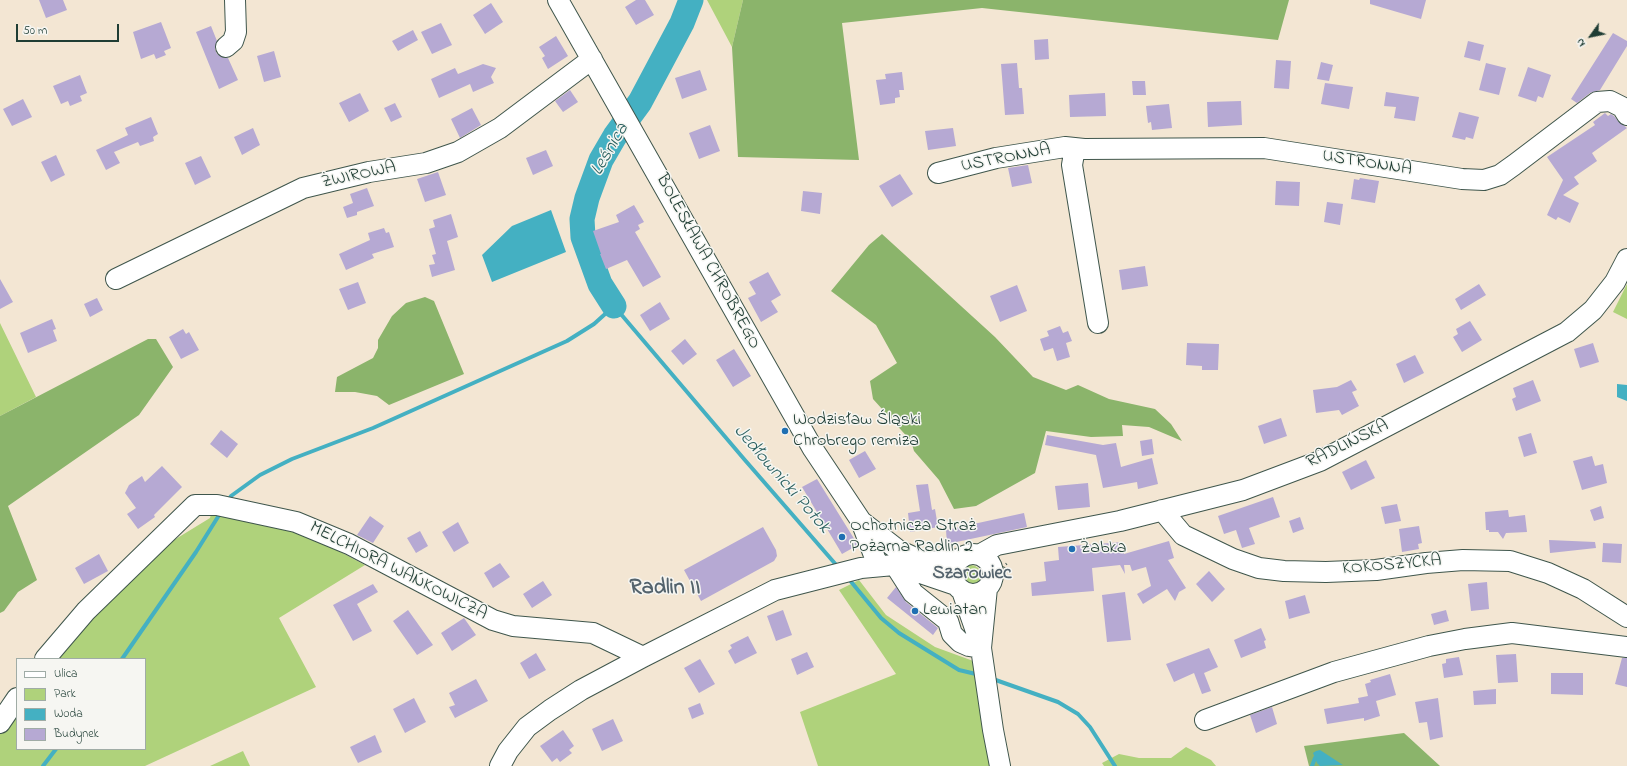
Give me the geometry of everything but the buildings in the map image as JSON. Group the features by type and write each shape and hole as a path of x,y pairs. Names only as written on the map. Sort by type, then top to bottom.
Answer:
{"street":[{"path":"226,46 234,41 236,32 236,0"},
{"name":"BOLESŁAWA CHROBREGO","path":"558,0 621,107 813,449 860,521 878,566 948,622 952,634 960,642 969,646 981,655"},
{"name":"ŻWIROWA","path":"116,278 303,188 370,172 426,162 458,152 500,128 592,59"},
{"name":"USTRONNA","path":"938,173 996,158 1066,147 1264,148 1462,179 1484,180 1500,174 1514,165 1597,102 1610,100 1622,107 1627,116"},
{"name":"USTRONNA","path":"1076,148 1072,165 1098,323"},
{"name":"RADLIŃSKA","path":"969,557 997,546 1120,521 1243,490 1320,461 1540,348 1567,332 1593,310 1615,282 1627,259"},
{"name":"MELCHIORA WAŃKOWICZA","path":"46,658 86,611 195,505 226,507 296,522 349,544 493,620 514,626 593,633 644,657"},
{"name":"KOKOSZYCKA","path":"1162,510 1183,535 1233,560 1259,568 1284,571 1326,572 1376,570 1426,563 1463,560 1510,561 1548,573 1583,589 1627,617"},
{"name":"BOLESŁAWA CHROBREGO","path":"860,521 898,550 924,562"},
{"path":"878,566 959,588 972,594 978,594 1021,542"},
{"path":"500,766 508,751 528,727 544,714 581,690 775,590 822,577 878,566 969,557 988,561 990,580 981,655"},
{"path":"969,557 954,569 954,580 959,588 981,655 1000,766"},
{"path":"1205,720 1334,672 1429,646 1465,639 1512,633 1627,647"},
{"path":"0,723 16,699"}],"green space":[{"path":"707,0 743,0 732,47"},
{"path":"743,0 1289,0 1278,40 982,8 842,23 859,160 738,157 732,47"},
{"path":"882,234 995,337 1033,377 1066,390 1078,385 1109,399 1155,409 1171,424 1182,441 1149,427 1122,425 1123,436 1091,437 1046,431 1035,473 976,506 954,509 939,480 914,451 911,441 873,399 870,381 897,363 876,325 831,291 869,245"},
{"path":"1627,284 1627,319 1613,312"},
{"path":"425,297 434,301 464,374 389,405 377,396 355,392 335,392 337,377 373,358 378,348 378,340 392,316 406,303"},
{"path":"0,323 36,397 0,416"},
{"path":"148,339 156,339 173,367 139,415 8,506 37,580 18,592 4,611 0,613 0,416"},
{"path":"212,510 317,534 316,539 365,565 279,618 316,687 145,766 0,766 0,714 16,690 16,750 146,750 146,658 40,658 112,578 210,518"},
{"path":"971,565 978,568 981,575 978,582 971,585 964,582 961,575 964,568"},
{"path":"859,580 886,615 935,647 976,662 995,766 818,766 800,712 896,674 839,590"},
{"path":"1404,733 1440,766 1309,766 1304,746"},
{"path":"1186,747 1211,760 1216,766 1104,766 1102,763 1119,754 1139,758 1171,758"},
{"path":"243,751 250,766 210,766"}],"water":[{"path":"551,210 566,252 492,282 482,255 512,226"},
{"path":"1617,384 1627,385 1627,401 1617,397"},
{"path":"1320,750 1343,765 1320,766 1317,763 1313,753"}],"waterway":[{"name":"Leśnica","path":"614,306 600,284 583,237 582,219 587,198 601,160 615,136 640,102 682,23 691,0"},
{"path":"228,501 231,496 260,475 292,459 373,428 567,341 594,324 614,306 838,567"},
{"path":"123,658 196,552 221,512"},
{"name":"Jedłownicki Potok","path":"848,578 881,618 899,633 959,670 980,675"},
{"name":"Jedłownicki Potok","path":"990,678 1058,702 1078,714 1090,727 1115,766"},
{"path":"43,766 55,750"},
{"path":"1312,766 1315,758"}],"place":[{"name":"Wodzisław Śląski Chrobrego remiza","path":"785,431"},
{"name":"Ochotnicza Straż Pożarna Radlin 2","path":"842,537"},
{"name":"Żabka","path":"1072,549"},
{"name":"Lewiatan","path":"915,611"}],"district":[{"name":"Szarowiec","path":"972,575"},
{"name":"Radlin II","path":"665,589"}]}
